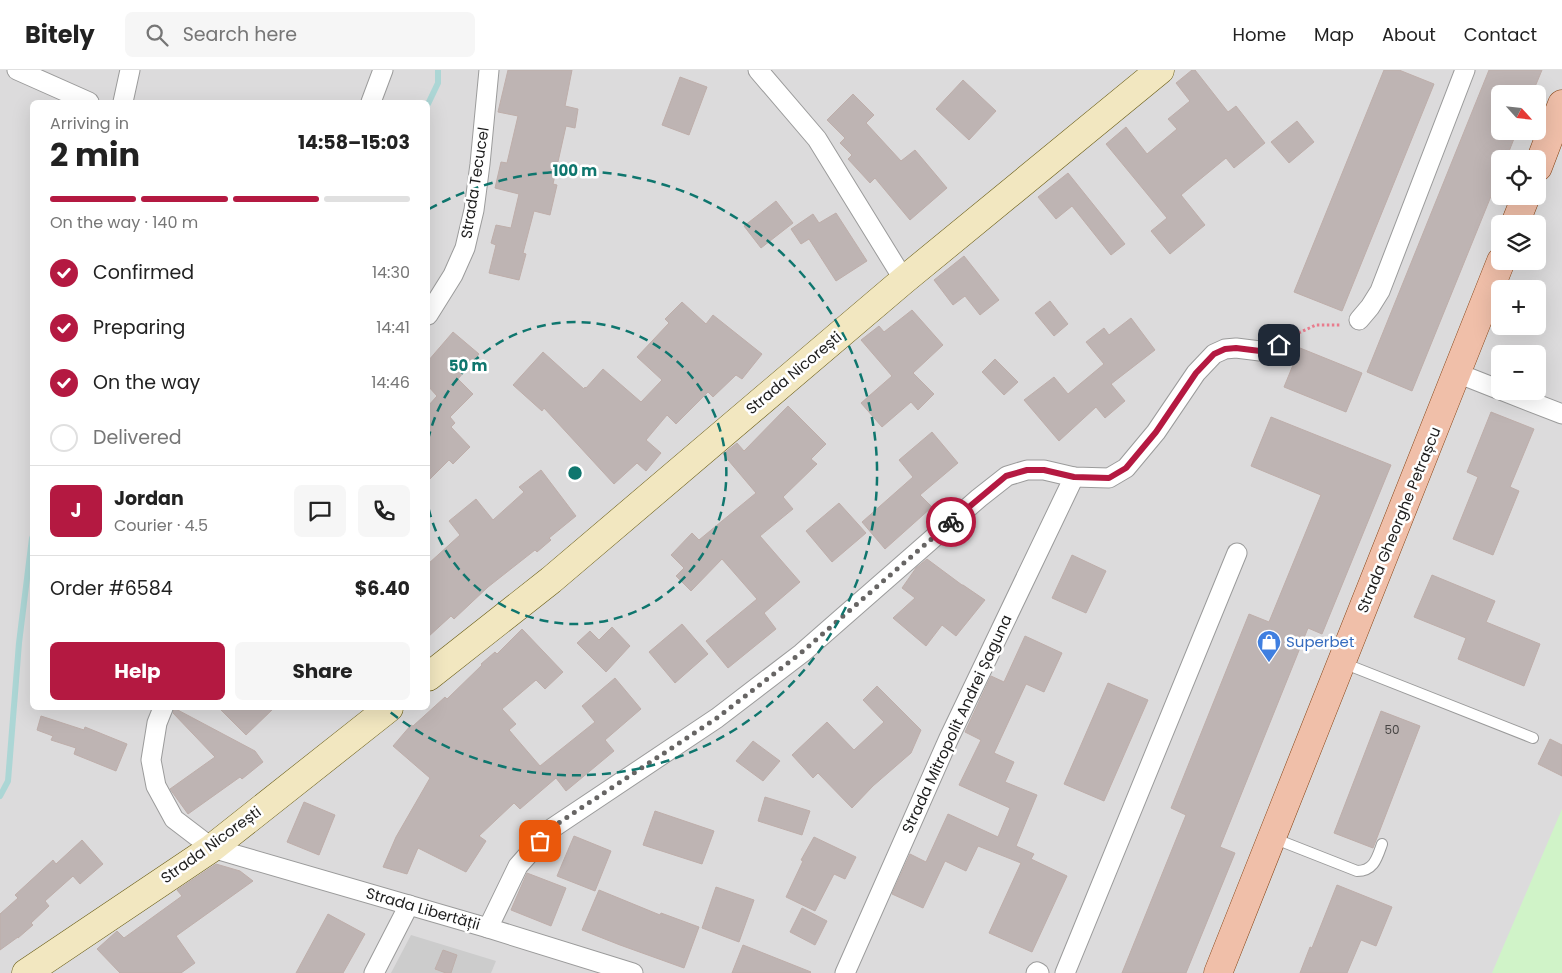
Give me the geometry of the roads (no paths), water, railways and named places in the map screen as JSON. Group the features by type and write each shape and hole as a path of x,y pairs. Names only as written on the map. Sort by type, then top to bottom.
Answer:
{"main road":[{"name":"Strada Nicorești","path":"430,675 551,580 904,280 1160,70"},
{"path":"1544,150 1562,104"},
{"name":"Strada Gheorghe Petrașcu","path":"1218,973 1497,270"},
{"name":"Strada Nicorești","path":"26,973 212,848 386,710"}],"street":[{"path":"17,70 84,100"},
{"path":"123,100 130,70"},
{"path":"371,100 383,70"},
{"name":"Strada Tecucel","path":"430,313 453,275 465,248 474,210 489,70"},
{"path":"758,70 817,139 904,280"},
{"path":"1358,320 1380,291 1465,70"},
{"path":"488,928 518,866 551,828 717,718 802,652 1006,476 1027,470 1044,470 1074,477 1109,478 1126,468 1156,432 1196,373 1214,354 1231,348 1260,351 1279,345"},
{"path":"1457,373 1491,387"},
{"path":"1525,400 1562,414"},
{"name":"Strada Mitropolit Andrei Șaguna","path":"845,973 953,729 1074,477"},
{"path":"1064,973 1238,553"},
{"path":"162,710 157,723 152,760 156,786 174,819 212,848"},
{"name":"Strada Libertății","path":"212,848 488,928 633,973"},
{"path":"374,973 409,905"}],"lane":[{"path":"1342,663 1533,738"},
{"path":"1272,838 1357,871 1369,869 1375,862 1382,844"}],"waterway":[{"path":"430,100 438,83 438,70"},
{"path":"0,796 8,781 19,643 30,554"}],"place":[{"name":"Superbet","path":"1269,663"}]}
